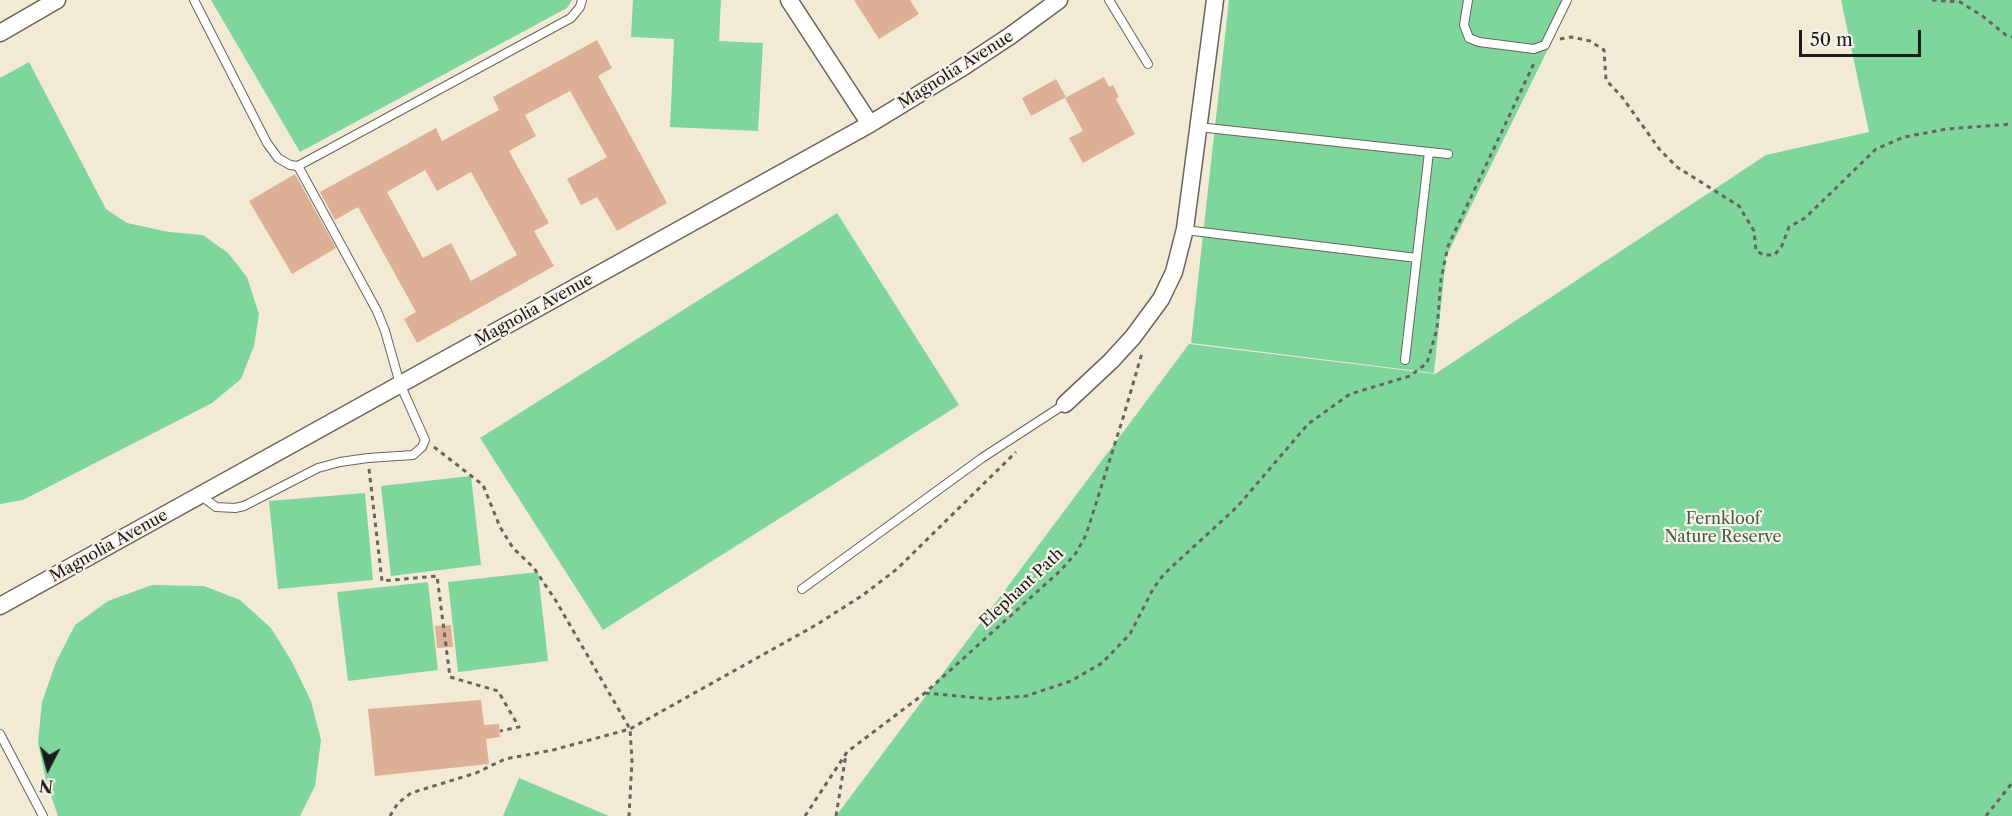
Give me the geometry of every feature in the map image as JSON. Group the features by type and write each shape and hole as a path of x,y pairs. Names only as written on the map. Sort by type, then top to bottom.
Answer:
{"street":[{"path":"0,33 57,0"},
{"path":"789,0 870,124"},
{"name":"Magnolia Avenue","path":"0,606 870,124 960,69 1059,0"},
{"path":"1065,404 1111,361 1154,311 1174,272 1185,230 1215,0"}],"lane":[{"path":"194,0 267,143 278,158 290,165 298,166 571,18 580,7 582,0"},
{"path":"1108,0 1148,64"},
{"path":"1468,0 1464,30 1472,40 1534,49 1544,44 1567,0"},
{"path":"1198,127 1448,154"},
{"path":"1406,360 1429,152"},
{"path":"200,495 216,507 244,506 318,468 368,458 413,455 422,447 425,440 400,384 377,311 298,166"},
{"path":"1185,230 1417,258"},
{"path":"802,589 982,458 1065,404"},
{"path":"0,734 43,816"}],"path":[{"path":"1932,0 1960,2 2012,37"},
{"path":"925,693 990,699 1026,696 1071,681 1102,663 1130,634 1153,589 1164,574 1237,507 1308,424 1350,394 1410,376 1427,363 1437,329 1441,279 1448,246 1544,44 1571,37 1590,41 1604,50 1606,80 1622,97 1660,150 1677,166 1739,206 1754,231 1756,251 1764,255 1774,255 1781,248 1789,227 1805,218 1876,149 1904,137 1936,131 2012,124"},
{"name":"Elephant Path","path":"805,816 847,752 925,693 1060,572 1076,553 1093,513 1144,343"},
{"path":"425,440 483,485 513,548 534,568 556,601 630,729 632,761 629,816"},
{"path":"390,816 398,803 411,793 476,773 505,759 553,750 630,729 816,625 897,569 1023,445"},
{"path":"368,458 382,581 437,576 450,677 498,691 519,727 500,731"},
{"path":"836,816 847,752"},
{"path":"1986,816 2012,783"}],"green space":[{"path":"211,0 572,0 567,8 300,152"},
{"path":"633,0 721,0 719,41 763,43 758,131 670,127 674,39 631,37"},
{"path":"1229,0 1572,0 1446,257 1434,373 1191,343"},
{"name":"Fernkloof Nature Reserve","path":"1841,0 2012,0 2012,816 836,816 1189,344 1435,374 1766,155 1869,132"},
{"path":"29,62 106,209 127,223 169,232 203,235 228,253 247,277 259,314 254,346 241,379 212,403 23,500 0,504 0,78"},
{"path":"837,213 959,405 603,630 480,438"},
{"path":"471,476 481,565 391,576 381,486"},
{"path":"365,493 373,580 278,589 269,501"},
{"path":"538,572 548,661 458,672 448,582"},
{"path":"428,582 438,670 348,681 337,592"},
{"path":"152,585 204,586 240,600 271,628 292,662 311,701 321,740 315,786 300,816 58,816 46,781 38,742 42,702 56,662 75,625 108,601"},
{"path":"519,778 609,816 503,816"}],"building":[{"path":"854,0 910,0 919,14 879,39"},
{"path":"597,40 612,68 598,76 667,203 617,231 597,197 581,205 567,179 607,157 570,91 525,115 536,136 509,151 549,223 534,231 554,266 417,343 404,319 416,312 358,207 335,220 320,192 436,128 442,141 499,110 493,97","holes":["425,170 437,191 471,172 517,255 471,281 451,243 423,258 387,192"]},
{"path":"1104,77 1109,87 1113,85 1119,97 1116,99 1135,134 1083,163 1069,138 1083,131 1065,98"},
{"path":"1056,79 1066,97 1031,116 1022,98"},
{"path":"295,174 336,248 292,274 249,201"},
{"path":"451,625 453,647 437,648 435,626"},
{"path":"481,700 484,725 499,724 500,737 486,739 489,764 375,776 368,709"}]}
